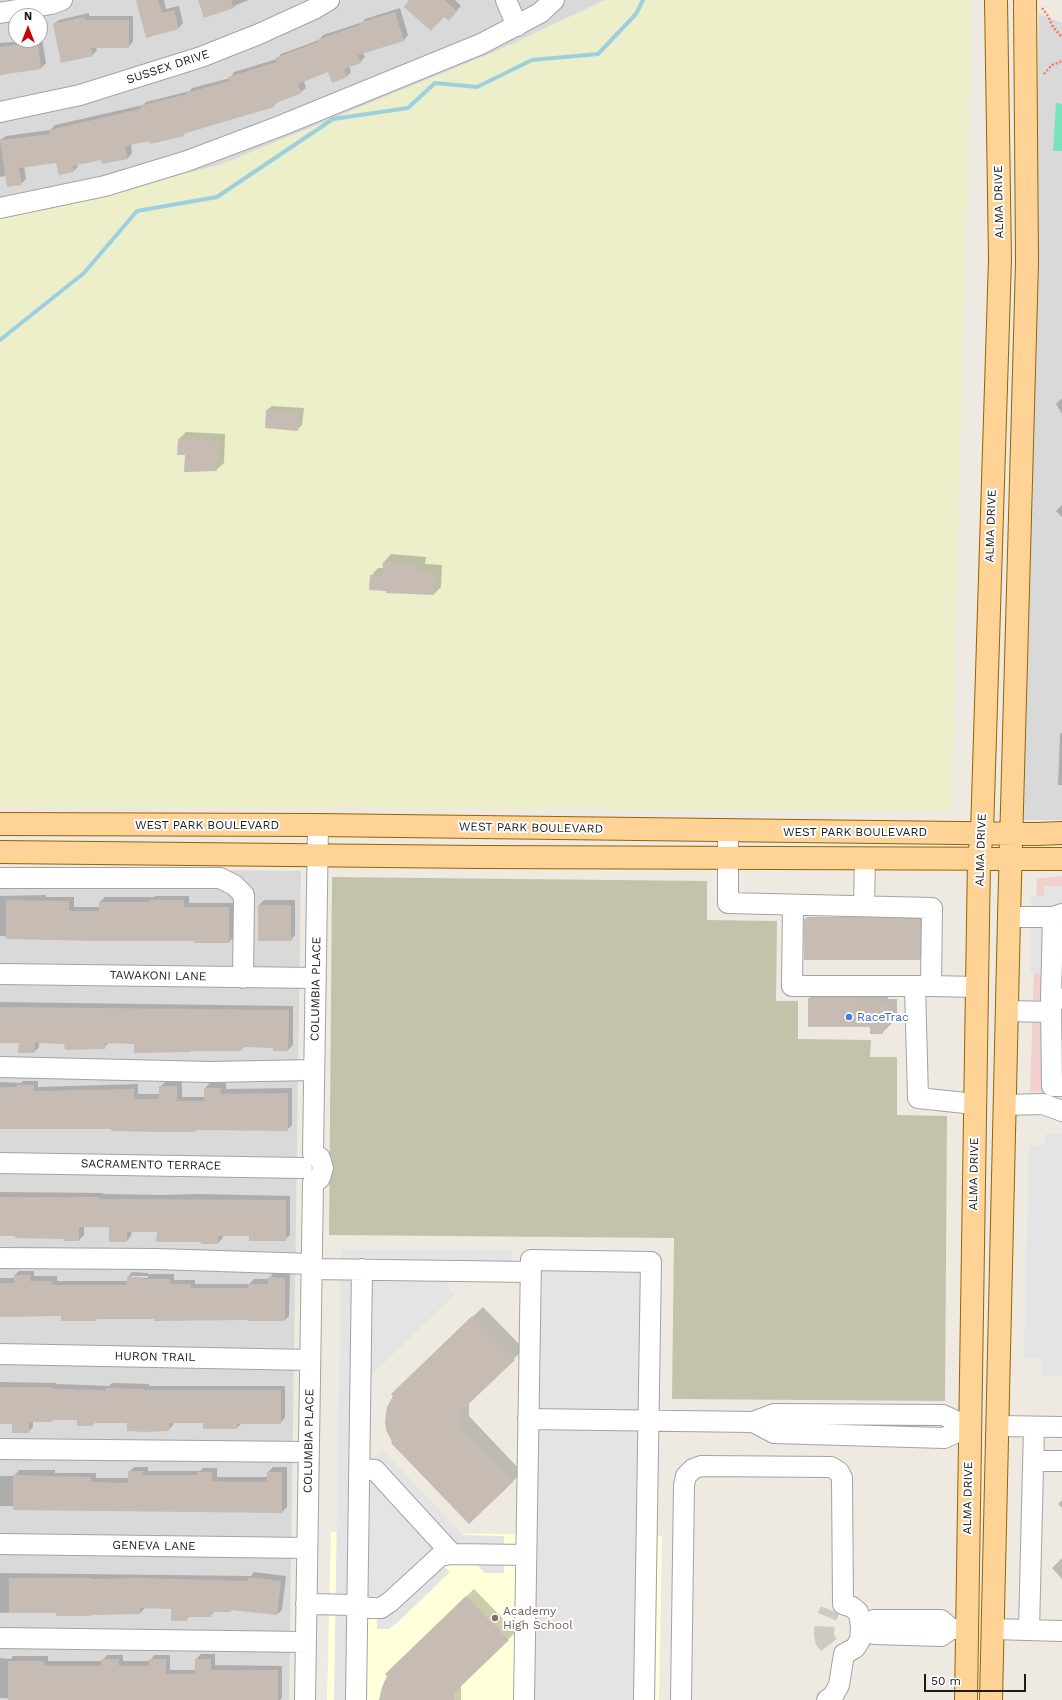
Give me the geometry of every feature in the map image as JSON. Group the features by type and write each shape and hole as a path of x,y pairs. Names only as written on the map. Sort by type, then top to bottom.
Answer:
{"main road":[{"name":"ALMA DRIVE","path":"966,1700 953,1631 969,1427 980,858 1000,259 996,4"},
{"path":"991,1700 1004,1105 1027,262 1029,8"},
{"path":"999,170 1027,169"},
{"path":"992,521 1020,521"},
{"name":"WEST PARK BOULEVARD","path":"0,824 318,825 728,831 1062,833"},
{"path":"0,852 728,859 1062,859"},
{"path":"975,1104 1004,1105"},
{"path":"969,1427 998,1426"},
{"path":"953,1631 993,1629"}],"street":[{"path":"0,13 51,4 62,0"},
{"name":"SUSSEX DRIVE","path":"0,112 80,95 201,58 259,34 314,9 329,0"},
{"path":"506,0 517,26"},
{"path":"0,208 105,186 187,161 280,126 474,47 540,13 554,0"},
{"name":"COLUMBIA PLACE","path":"305,1700 312,1266 309,1168 314,1070 318,825"},
{"path":"728,831 728,903 932,908 923,986 918,1098 975,1104"},
{"path":"864,906 865,859"},
{"path":"0,878 220,878 234,885 244,895 243,978"},
{"path":"793,904 792,986 977,987"},
{"path":"1009,917 1057,916 1052,1086 1062,1086"},
{"name":"TAWAKONI LANE","path":"0,974 316,978"},
{"path":"1007,1011 1054,1003"},
{"path":"0,1067 211,1072 314,1070"},
{"path":"1004,1105 1044,1104 1062,1111"},
{"name":"SACRAMENTO TERRACE","path":"0,1163 309,1168"},
{"path":"0,1258 156,1259 362,1269 531,1272"},
{"path":"524,1700 531,1260 651,1262 644,1700"},
{"path":"356,1700 362,1269"},
{"name":"HURON TRAIL","path":"0,1354 310,1360"},
{"path":"528,1419 753,1422 774,1433 944,1438 969,1427"},
{"path":"998,1426 1062,1427"},
{"path":"1029,1630 1034,1427"},
{"path":"0,1449 308,1452"},
{"path":"1033,1461 1062,1461"},
{"path":"681,1700 684,1485 686,1476 693,1469 701,1466 831,1467 839,1472 842,1478 837,1607 852,1607 858,1612 864,1628"},
{"path":"359,1469 375,1470 452,1554"},
{"name":"GENEVA LANE","path":"0,1544 307,1548"},
{"path":"306,1604 357,1605 370,1608 381,1608 390,1602 440,1556 452,1554 526,1555"},
{"path":"827,1700 833,1696 839,1685 836,1650 855,1648 860,1640 864,1628 874,1620 941,1620 953,1631"},
{"path":"993,1629 1062,1631"},
{"path":"0,1638 306,1642"}],"path":[{"path":"1029,8 1044,9 1053,27 1062,38"},
{"path":"1040,76 1044,74 1052,64 1062,62"}],"shaded area":[{"path":"0,0 605,0 497,51 220,165 0,219"},
{"path":"605,0 972,0 951,811 0,807 0,219 220,165 497,51"},
{"path":"1039,14 1062,23 1062,820 1022,820"},
{"path":"0,869 301,871 289,1700 0,1700"},
{"path":"1062,876 1062,1093 1030,1092 1037,879"},
{"path":"332,877 707,881 707,920 777,921 776,1001 798,1001 798,1039 871,1040 870,1057 897,1057 897,1115 947,1116 945,1401 672,1399 674,1238 329,1235"},
{"path":"1044,886 1062,886 1062,973 1030,973 1031,897 1044,896"},
{"path":"1045,1134 1062,1134 1062,1376 1042,1375 1042,1359 1024,1359 1029,1145 1045,1145"},
{"path":"341,1249 513,1251 513,1279 455,1278 446,1286 455,1294 367,1380 369,1452 374,1458 383,1450 463,1535 504,1536 504,1573 485,1573 475,1562 442,1565 450,1572 396,1624 388,1629 377,1629 377,1616 370,1617 365,1622 362,1700 334,1700"},
{"path":"522,1252 662,1254 655,1700 515,1700"},
{"name":"Academy High School","path":"331,1532 662,1536 659,1700 327,1700"}],"green space":[{"path":"1056,103 1062,104 1062,151 1053,151"}],"building":[{"path":"136,0 158,0 162,13 174,10 179,29 146,38"},
{"path":"198,0 231,0 234,8 204,18"},
{"path":"409,0 445,0 457,11 449,21 444,17 431,31 404,7"},
{"path":"395,12 404,41 358,55 361,63 344,69 347,77 332,83 328,72 298,84 302,93 273,104 274,107 183,134 184,136 150,144 149,141 125,146 128,159 102,164 101,160 72,166 74,172 59,175 56,163 19,168 22,185 7,187 0,140 50,134 49,130 141,109 140,106 230,81 228,77 277,62 275,58 318,42 317,40 360,25 359,23"},
{"path":"84,17 85,20 129,20 129,48 91,48 93,56 61,63 53,24"},
{"path":"8,46 8,48 39,48 41,69 0,75 0,47"},
{"path":"266,410 299,413 298,431 265,428"},
{"path":"178,439 218,441 217,471 184,472 185,455 177,455"},
{"path":"383,562 419,564 418,571 435,572 434,595 386,593 386,591 369,590 370,575 382,576"},
{"path":"6,900 69,901 69,911 99,911 99,902 150,902 150,900 184,900 184,907 229,907 229,943 194,943 194,941 6,939"},
{"path":"258,905 291,905 291,941 258,941"},
{"path":"804,919 920,919 920,960 804,960"},
{"name":"RaceTrac","path":"808,998 859,998 859,1002 881,1001 881,1006 890,1006 890,1026 883,1026 883,1034 870,1034 870,1027 808,1027"},
{"path":"0,1007 289,1010 288,1051 273,1051 273,1048 241,1047 241,1051 134,1053 134,1044 105,1043 105,1049 65,1050 64,1044 35,1043 35,1053 18,1053 19,1043 0,1043"},
{"path":"17,1085 34,1085 34,1091 134,1089 134,1099 159,1099 159,1086 177,1086 177,1101 204,1101 204,1088 221,1088 221,1094 288,1093 288,1131 195,1130 195,1132 159,1132 111,1131 111,1129 0,1129 0,1087 17,1087"},
{"path":"0,1197 286,1200 286,1241 249,1241 249,1236 218,1236 218,1244 201,1244 201,1242 156,1242 157,1232 127,1232 127,1242 109,1242 109,1227 79,1227 79,1241 0,1236"},
{"path":"14,1275 30,1275 30,1281 52,1281 53,1285 127,1285 127,1277 143,1277 143,1279 170,1279 170,1284 191,1284 191,1288 248,1288 248,1284 268,1284 268,1277 285,1278 285,1321 154,1321 154,1319 96,1319 96,1321 61,1321 61,1316 0,1317 0,1283 14,1283"},
{"path":"472,1316 515,1360 459,1413 459,1427 513,1482 469,1524 391,1443 392,1442 386,1430 385,1421 387,1407 393,1396 391,1394"},
{"path":"0,1387 52,1387 52,1389 106,1390 106,1388 145,1390 281,1390 281,1424 237,1424 237,1429 203,1429 203,1423 169,1423 169,1431 144,1432 127,1431 127,1423 93,1423 93,1426 77,1426 77,1420 52,1420 52,1422 29,1422 29,1433 12,1433 12,1424 0,1424"},
{"path":"128,1471 143,1471 143,1475 197,1475 197,1472 212,1472 212,1481 233,1482 267,1482 267,1472 282,1472 282,1513 13,1510 13,1475 91,1477 91,1482 128,1483"},
{"path":"249,1577 281,1581 277,1615 231,1610 231,1612 211,1612 211,1617 187,1617 187,1621 171,1621 171,1609 140,1608 140,1614 91,1616 56,1616 56,1613 9,1613 9,1578 140,1578 248,1581"},
{"path":"466,1596 509,1640 454,1693 454,1700 379,1700 382,1687 387,1676 385,1674"},
{"path":"101,1659 119,1659 119,1666 149,1666 149,1659 166,1659 166,1674 195,1674 195,1659 211,1659 211,1670 278,1670 278,1700 8,1700 8,1661 44,1661 44,1666 101,1666"}],"waterway":[{"path":"0,340 84,273 137,211 217,197 333,119 408,108 435,83 477,87 532,60 598,54 636,14 643,0"}],"tunnel":[{"path":"829,1645 825,1640 824,1634 825,1622 830,1610"}],"place":[{"name":"RaceTrac","path":"849,1017"},
{"name":"Academy High School","path":"495,1618"}]}
